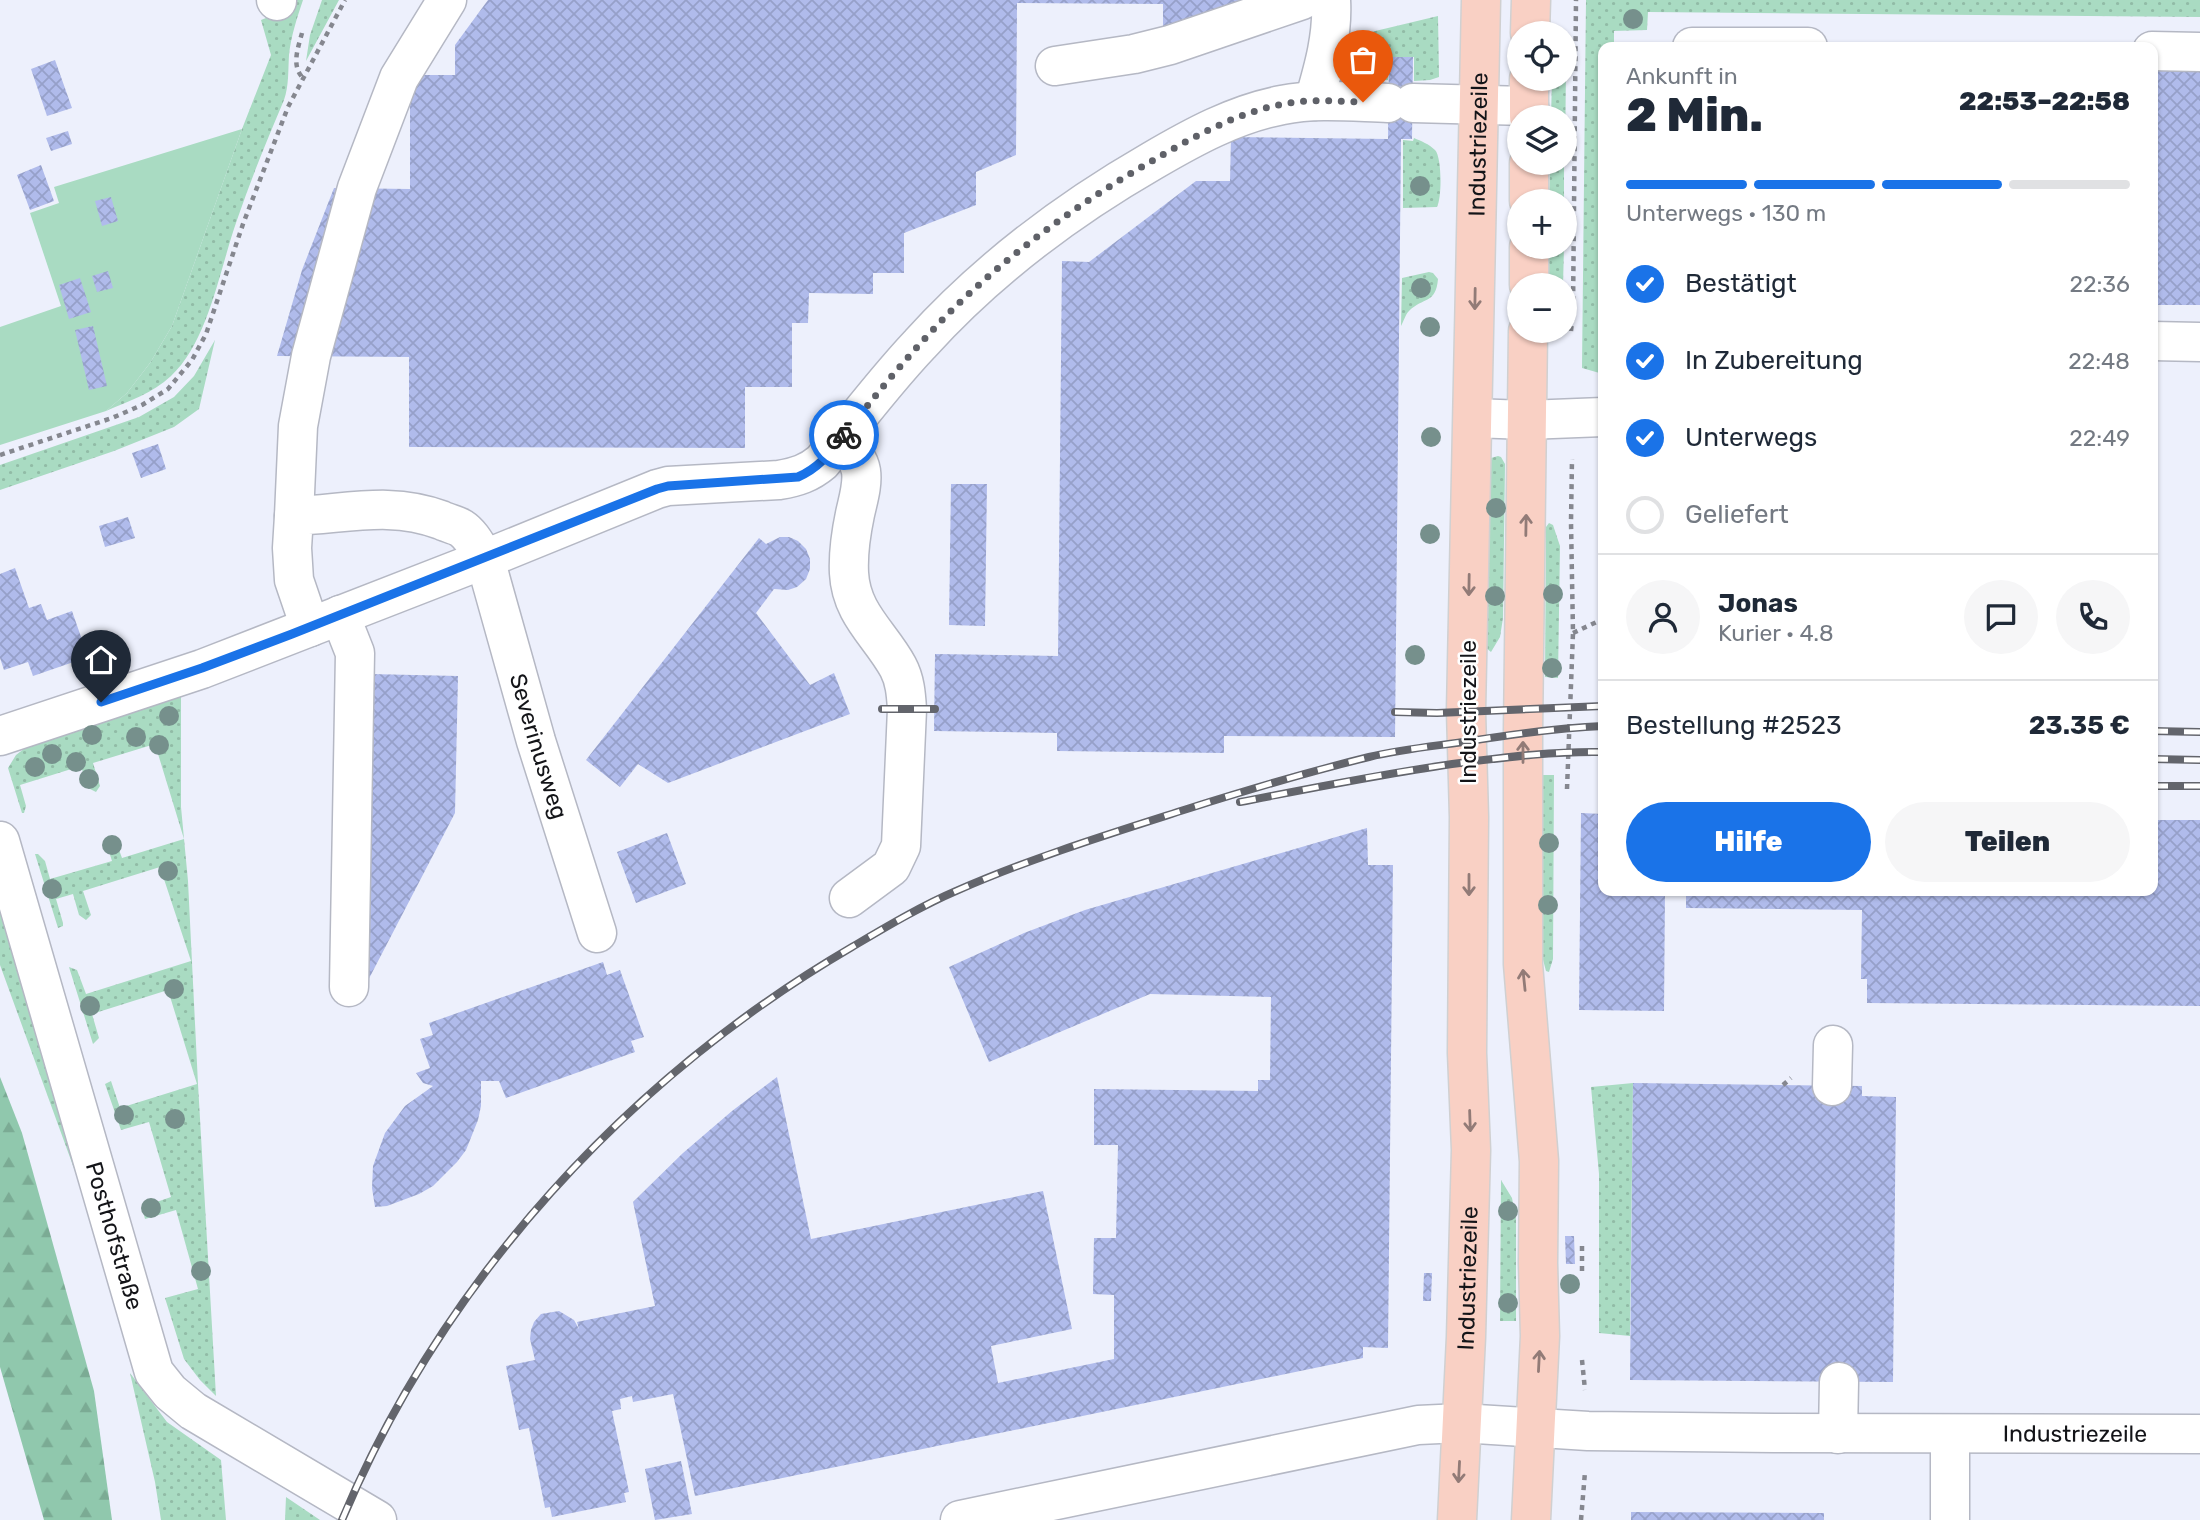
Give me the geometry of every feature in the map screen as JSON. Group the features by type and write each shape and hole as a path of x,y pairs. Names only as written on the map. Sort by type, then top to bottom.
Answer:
{"main road":[{"name":"Industriezeile","path":"1457,1520 1471,1150 1467,1053 1469,817 1466,711 1481,0"},
{"path":"1530,21 1531,0"},
{"path":"1528,343 1522,732 1523,964 1539,1161 1540,1336 1531,1520"}],"street":[{"path":"349,988 355,653 325,621 294,580 292,548 298,426 309,368 357,188 399,78 447,0"},
{"path":"1055,66 1134,54 1170,45 1302,0"},
{"path":"1314,101 1326,61 1332,26 1331,0"},
{"path":"2158,51 2200,52"},
{"path":"0,736 202,668 485,559 657,489 798,477 812,471 839,442 883,386 951,312 994,274 1086,201 1217,126 1249,113 1283,104 1314,101 1479,106 1529,101"},
{"path":"2158,341 2200,342"},
{"path":"1473,418 1588,418"},
{"path":"839,442 856,457 861,470 849,550 852,592 859,610 899,669 906,687 908,709 901,846 891,867 849,898"},
{"path":"294,516 370,508 421,512 461,528 485,559"},
{"name":"Severinusweg","path":"485,559 536,741 597,933"},
{"name":"Posthofstraße","path":"0,841 155,1372 170,1392 193,1411 377,1520"},
{"path":"1832,1086 1833,1045"},
{"path":"1838,1434 1839,1382"},
{"name":"Industriezeile","path":"960,1520 1418,1425 1461,1423 1536,1429 1838,1434 2200,1434"},
{"path":"1950,1434 1950,1520"}],"path":[{"path":"0,455 112,418 142,405 167,389 192,360 206,334 270,150 303,78 345,0"},
{"path":"1573,273 1576,0"},
{"path":"286,9 299,74 303,78"},
{"path":"1567,789 1573,633 1571,523 1588,418"},
{"path":"1573,633 1598,621"}],"green space":[{"path":"294,0 303,0 291,41 286,94 242,205 204,324 184,361 171,376 149,392 106,411 127,393 150,363 172,326 271,55 261,20 281,12"},
{"path":"322,0 339,0 306,61 310,35"},
{"path":"1586,0 2200,0 2200,17 1648,12 1647,30 1614,31 1614,42 1598,42 1598,373 1582,368"},
{"path":"1438,16 1439,77 1414,81 1414,57 1388,57 1388,80 1370,80 1358,64 1367,33"},
{"path":"1552,91 1566,91 1566,105 1551,105"},
{"path":"242,129 172,326 150,363 127,393 106,411 0,445 0,327 61,306 30,213 59,203 54,187"},
{"path":"1414,138 1430,146 1437,154 1440,195 1437,207 1403,208 1403,140 1413,141"},
{"path":"1550,175 1564,175 1564,189 1549,189"},
{"path":"1548,259 1564,259 1563,273 1547,273"},
{"path":"1429,272 1438,279 1435,293 1409,311 1401,326 1402,278"},
{"path":"215,340 199,409 174,427 114,451 0,490 0,465 139,417 174,397 194,376"},
{"path":"1498,456 1505,464 1503,618 1500,637 1491,652 1486,648 1489,462 1491,458"},
{"path":"1549,523 1553,525 1560,546 1558,678 1545,677 1546,527"},
{"path":"181,692 181,807 188,881 216,1396 184,1359 165,1298 198,1289 176,1210 145,1219 142,1207 171,1197 149,1122 121,1130 105,1084 111,1081 120,1108 197,1084 168,990 92,1014 99,1038 93,1044 69,967 77,970 86,994 191,961 160,867 83,891 91,915 86,920 79,915 73,894 56,899 63,923 63,926 58,928 35,854 45,861 50,879 112,861 105,839 114,836 122,858 184,839 155,744 93,763 100,786 96,792 88,788 81,766 20,785 26,806 24,813 8,768 16,755 29,745"},
{"path":"1543,775 1554,775 1553,959 1549,972 1546,971 1542,956"},
{"path":"0,898 88,1207 0,965"},
{"path":"0,1077 22,1133 94,1391 112,1520 44,1520 0,1367"},
{"path":"1633,1083 1630,1336 1599,1333 1599,1174 1591,1087"},
{"path":"1501,1180 1512,1198 1516,1219 1516,1321 1500,1321"},
{"path":"130,1373 167,1422 221,1460 226,1520 161,1520"},
{"path":"286,1497 320,1520 285,1520"}],"building":[{"path":"488,0 1255,0 1163,30 1163,4 1017,3 1016,155 976,172 976,205 904,233 904,273 873,273 873,294 809,293 808,323 792,323 792,387 745,387 745,448 409,447 409,357 277,356 302,270 334,188 410,189 410,75 455,75 455,45"},
{"path":"1389,57 1413,57 1412,139 1401,139 1395,737 1224,736 1224,753 1057,751 1057,733 934,731 935,654 1058,656 1062,261 1089,262 1196,181 1230,181 1231,137 1388,139"},
{"path":"55,60 72,108 47,116 31,69"},
{"path":"2158,63 2200,64 2200,305 2158,305"},
{"path":"68,131 72,144 51,151 46,138"},
{"path":"41,165 54,201 30,210 17,175"},
{"path":"111,197 118,221 102,226 95,201"},
{"path":"108,271 113,288 97,292 92,276"},
{"path":"80,278 91,312 69,319 59,285"},
{"path":"93,326 107,386 89,390 75,330"},
{"path":"158,444 166,469 141,478 132,453"},
{"path":"951,484 987,484 985,626 949,625"},
{"path":"128,517 135,538 105,547 99,526"},
{"path":"780,537 798,541 806,549 810,569 806,579 797,587 788,590 774,589 756,613 810,685 834,673 850,714 668,783 638,764 620,787 586,760 759,538 766,544"},
{"path":"15,568 29,608 41,604 47,620 72,611 88,657 33,676 28,662 4,670 0,658 0,574"},
{"path":"370,674 458,676 455,813 362,992"},
{"path":"1581,813 1598,814 1598,896 1665,896 1664,1011 1579,1010"},
{"path":"2158,820 2200,820 2200,1006 1867,1003 1867,979 1861,979 1862,910 1686,908 1686,896 2158,896"},
{"path":"1367,828 1368,865 1393,865 1388,1348 1363,1347 1363,1358 695,1496 673,1394 633,1402 632,1396 620,1399 621,1409 612,1411 629,1492 624,1493 626,1502 552,1517 550,1507 545,1508 529,1428 519,1430 506,1366 535,1360 530,1339 531,1330 541,1314 559,1311 574,1320 579,1329 577,1322 655,1306 633,1202 683,1153 777,1077 811,1239 1043,1191 1072,1329 991,1346 998,1383 1114,1359 1114,1295 1093,1294 1094,1238 1116,1238 1118,1145 1094,1145 1094,1089 1258,1091 1258,1080 1270,1080 1271,997 1150,994 989,1062 949,967 1024,933 1085,910"},
{"path":"667,833 686,884 636,903 617,852"},
{"path":"603,962 607,975 620,970 644,1037 631,1041 635,1052 506,1098 499,1081 481,1081 478,1120 466,1150 457,1162 433,1186 419,1194 387,1206 375,1207 373,1166 385,1133 405,1106 433,1086 423,1083 416,1073 430,1068 420,1039 433,1035 429,1023"},
{"path":"1633,1083 1862,1086 1862,1096 1896,1097 1893,1382 1630,1380"},
{"path":"1565,1236 1574,1236 1575,1264 1566,1264"},
{"path":"1424,1273 1432,1273 1431,1301 1423,1301"},
{"path":"681,1461 692,1514 655,1520 645,1469"},
{"path":"1631,1512 1824,1513 1824,1520 1631,1520"}],"railway":[{"path":"1395,712 1437,713 1598,706"},
{"path":"882,709 935,709"},
{"path":"342,1520 384,1432 433,1348 489,1268 551,1193 619,1123 692,1058 770,999 852,947 930,903 1013,868 1099,837 1255,788 1394,752 1598,726"},
{"path":"2158,731 2200,732"},
{"path":"1240,802 1460,763 1549,753 1598,752"},
{"path":"2158,759 2200,760"},
{"path":"2158,786 2200,786"}],"way so far":[{"path":"844,435 920,343 951,312 1046,231 1086,201 1168,152 1217,126 1249,113 1283,104 1314,101 1363,102"}],"route":[{"path":"101,702 292,634 485,559 646,492 668,486 798,477 812,471 822,462 844,435"}]}
